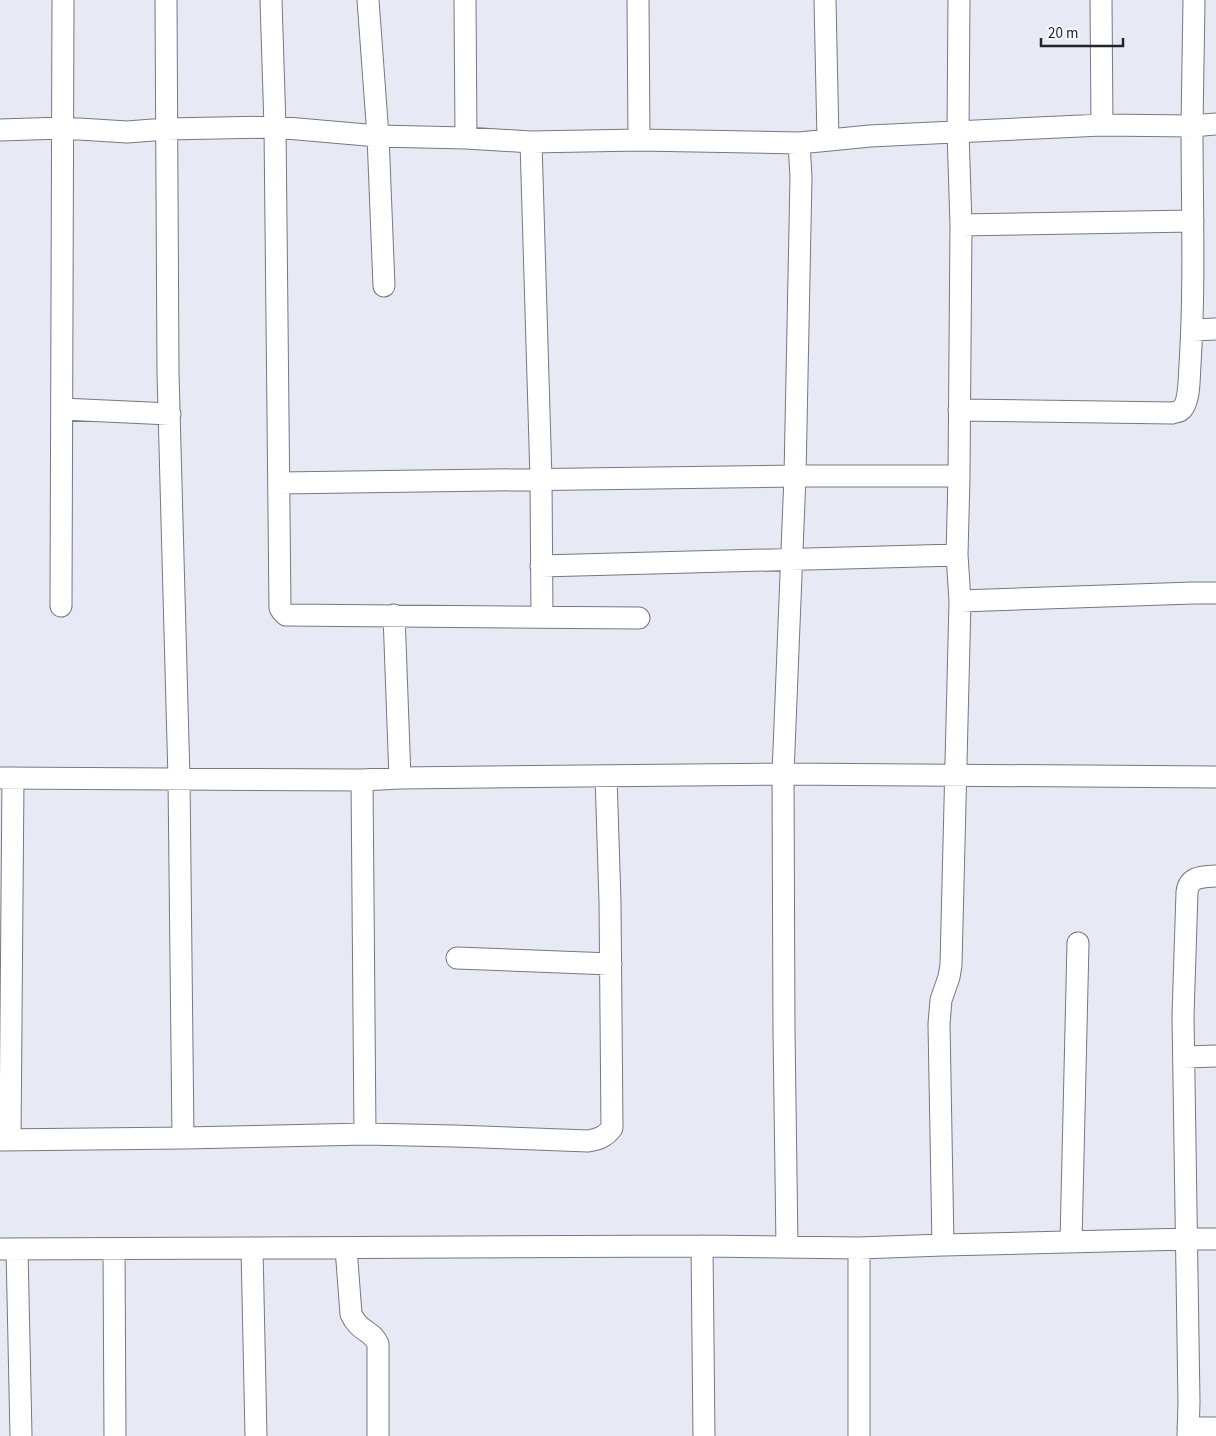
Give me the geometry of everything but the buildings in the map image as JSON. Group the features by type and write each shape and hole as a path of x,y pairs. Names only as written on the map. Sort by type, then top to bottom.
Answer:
{"street":[{"path":"60,606 63,0"},
{"path":"166,0 168,364 179,779 183,1138"},
{"path":"271,0 275,127 280,608 286,615 639,618"},
{"path":"368,0 378,136 384,286"},
{"path":"465,0 466,138"},
{"path":"638,0 639,140"},
{"path":"825,0 828,140"},
{"path":"943,1245 939,1024 941,1000 949,978 951,965 960,601 957,555 961,225 958,132 959,0"},
{"path":"1101,0 1102,125"},
{"path":"959,410 1172,413 1178,412 1183,408 1188,395 1192,330 1194,0"},
{"path":"0,130 63,128 127,132 166,129 275,127 378,136 531,142 639,140 799,143 870,136 1102,125 1192,126 1216,124"},
{"path":"531,142 541,480 542,617"},
{"path":"787,1247 783,774 795,476 801,177 799,143"},
{"path":"961,225 1192,221"},
{"path":"1192,330 1216,329"},
{"path":"62,409 170,414"},
{"path":"280,483 795,476 959,476"},
{"path":"541,566 957,555"},
{"path":"960,601 1192,592 1216,593"},
{"path":"394,616 400,778"},
{"path":"606,776 610,902 612,1128 600,1139 588,1141 365,1134 5,1140 7,778 362,780 400,778 783,774 1216,777"},
{"path":"362,780 365,1134"},
{"path":"1216,876 1203,876 1193,879 1186,892 1183,1016 1188,1432 1216,1428"},
{"path":"1071,1242 1078,943"},
{"path":"457,958 611,964"},
{"path":"1184,1057 1216,1056"},
{"path":"21,1436 8,1249 702,1246 860,1248 1186,1239 1216,1240"},
{"path":"702,1246 704,1436"},
{"path":"252,1248 256,1436"},
{"path":"346,1248 351,1314 355,1323 375,1338 378,1344 378,1436"},
{"path":"858,1436 860,1248"},
{"path":"114,1249 115,1436"}]}
